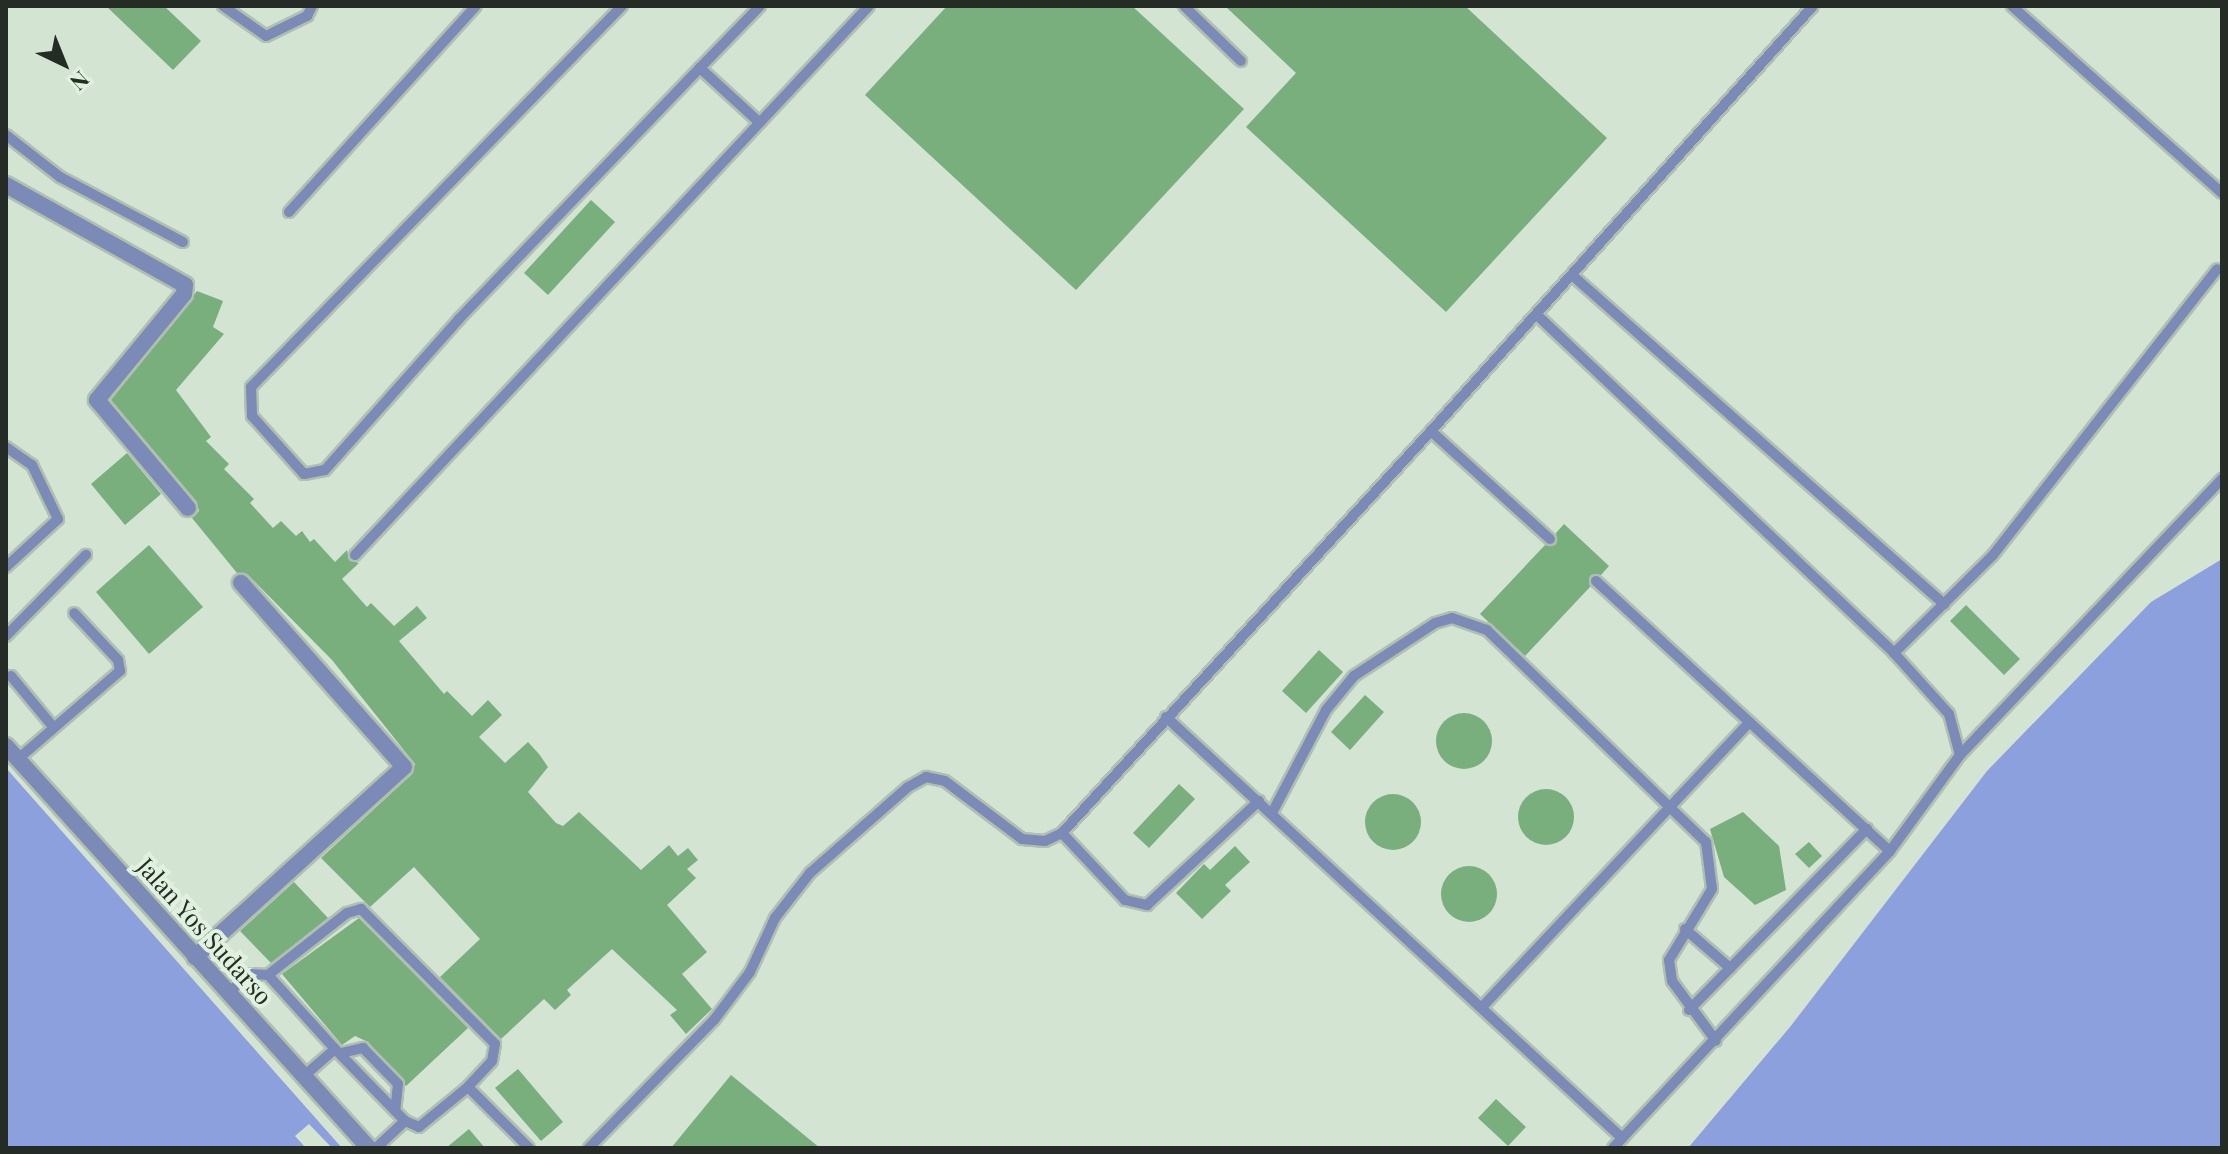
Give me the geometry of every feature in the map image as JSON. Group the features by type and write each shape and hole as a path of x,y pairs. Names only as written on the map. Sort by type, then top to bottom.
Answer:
{"street":[{"path":"6,185 185,285 184,294 97,400 188,508"},
{"path":"195,957 404,767 241,583"},
{"name":"Jalan Yos Sudarso","path":"6,746 369,1148"}],"lane":[{"path":"223,6 266,36 307,16 312,6"},
{"path":"289,212 476,6"},
{"path":"622,6 251,387 252,416 304,474 325,470 459,319 760,6"},
{"path":"355,555 869,6"},
{"path":"1184,6 1241,61"},
{"path":"589,1148 714,1020 750,972 775,918 810,873 908,787 926,777 945,781 1022,839 1045,841 1062,833 1537,315 1813,6"},
{"path":"2012,6 2222,193"},
{"path":"700,68 760,123"},
{"path":"6,136 6,147"},
{"path":"6,136 60,177 183,242"},
{"path":"1894,653 1993,555 2217,269"},
{"path":"1572,275 1944,604"},
{"path":"1537,315 1894,653 1949,714 1960,755"},
{"path":"1431,431 1550,539"},
{"path":"6,447 32,465 58,519 6,567"},
{"path":"1613,1148 1890,851 1960,755 2222,479"},
{"path":"6,636 86,555"},
{"path":"1596,581 1890,851"},
{"path":"18,759 120,671 118,660 74,613"},
{"path":"1272,813 1326,710 1354,676 1452,618 1487,630 1672,805 1706,842 1714,871 1712,889 1669,960 1672,981 1689,1010 1716,1041"},
{"path":"11,676 54,728"},
{"path":"1166,717 1484,1005 1622,1138"},
{"path":"1484,1005 1750,722"},
{"path":"1062,833 1125,900 1147,905 1259,801"},
{"path":"1689,1010 1867,829"},
{"path":"228,993 250,974 268,975 347,913 361,909 371,914 495,1044 492,1061 426,1124 405,1121 268,975"},
{"path":"1685,929 1730,968"},
{"path":"304,1076 338,1051 363,1048 398,1084 395,1111"},
{"path":"468,1087 529,1148"},
{"path":"376,1148 405,1121"}],"water":[{"path":"2222,559 2222,1148 1688,1148 1790,1027 1987,771 2151,602"},
{"path":"6,768 342,1148 332,1148 309,1124 295,1136 306,1148 6,1148"}],"building":[{"path":"106,6 164,6 201,41 173,70"},
{"path":"947,6 1132,6 1244,109 1076,290 865,95"},
{"path":"1225,6 1465,6 1607,138 1446,312 1246,127 1296,73"},
{"path":"591,200 615,222 548,295 524,273"},
{"path":"197,291 223,301 213,327 224,334 176,390 211,437 206,441 229,464 224,469 254,499 250,503 273,528 281,521 296,536 302,531 310,542 314,539 335,562 347,550 349,560 359,563 342,579 367,607 371,603 394,626 417,606 427,618 399,641 444,694 447,691 472,716 488,700 502,715 479,737 505,763 528,742 539,754 548,767 528,792 556,823 563,826 579,812 641,870 669,845 678,856 688,848 698,860 687,869 696,878 667,905 707,952 682,974 712,1009 686,1034 670,1015 677,1010 612,949 567,990 571,995 555,1010 544,999 501,1039 440,977 480,939 414,867 370,907 321,858 411,775 415,764 332,660 249,576 237,573 192,518 199,511 196,501 111,400"},
{"path":"127,453 161,494 125,525 91,484"},
{"path":"1564,524 1609,566 1601,575 1591,575 1590,587 1525,656 1480,614 1545,545 1555,545 1556,533"},
{"path":"149,545 203,607 149,654 96,592"},
{"path":"1966,605 2020,659 2004,675 1950,621"},
{"path":"1319,650 1343,672 1306,713 1282,691"},
{"path":"1365,695 1384,712 1350,750 1331,732"},
{"path":"1464,713 1484,721 1492,741 1484,761 1464,769 1444,761 1436,741 1444,721"},
{"path":"1179,784 1195,799 1149,848 1133,833"},
{"path":"1546,789 1566,797 1574,817 1566,837 1546,845 1526,837 1518,817 1526,797"},
{"path":"1393,794 1413,802 1421,822 1413,842 1393,850 1373,842 1365,822 1373,802"},
{"path":"1743,812 1779,846 1786,890 1755,905 1724,877 1710,829"},
{"path":"1809,842 1822,856 1809,868 1795,854"},
{"path":"1235,846 1250,862 1225,885 1231,891 1202,919 1176,893 1204,864 1210,870"},
{"path":"1469,866 1489,874 1497,894 1489,914 1469,922 1449,914 1441,894 1449,874"},
{"path":"294,882 328,918 271,963 240,931"},
{"path":"359,918 468,1028 406,1086 368,1042 355,1036 342,1045 282,974"},
{"path":"518,1069 563,1122 541,1141 495,1088"},
{"path":"731,1075 820,1148 671,1148"},
{"path":"1496,1099 1526,1127 1508,1146 1478,1118"},
{"path":"469,1129 485,1148 446,1148"}]}
